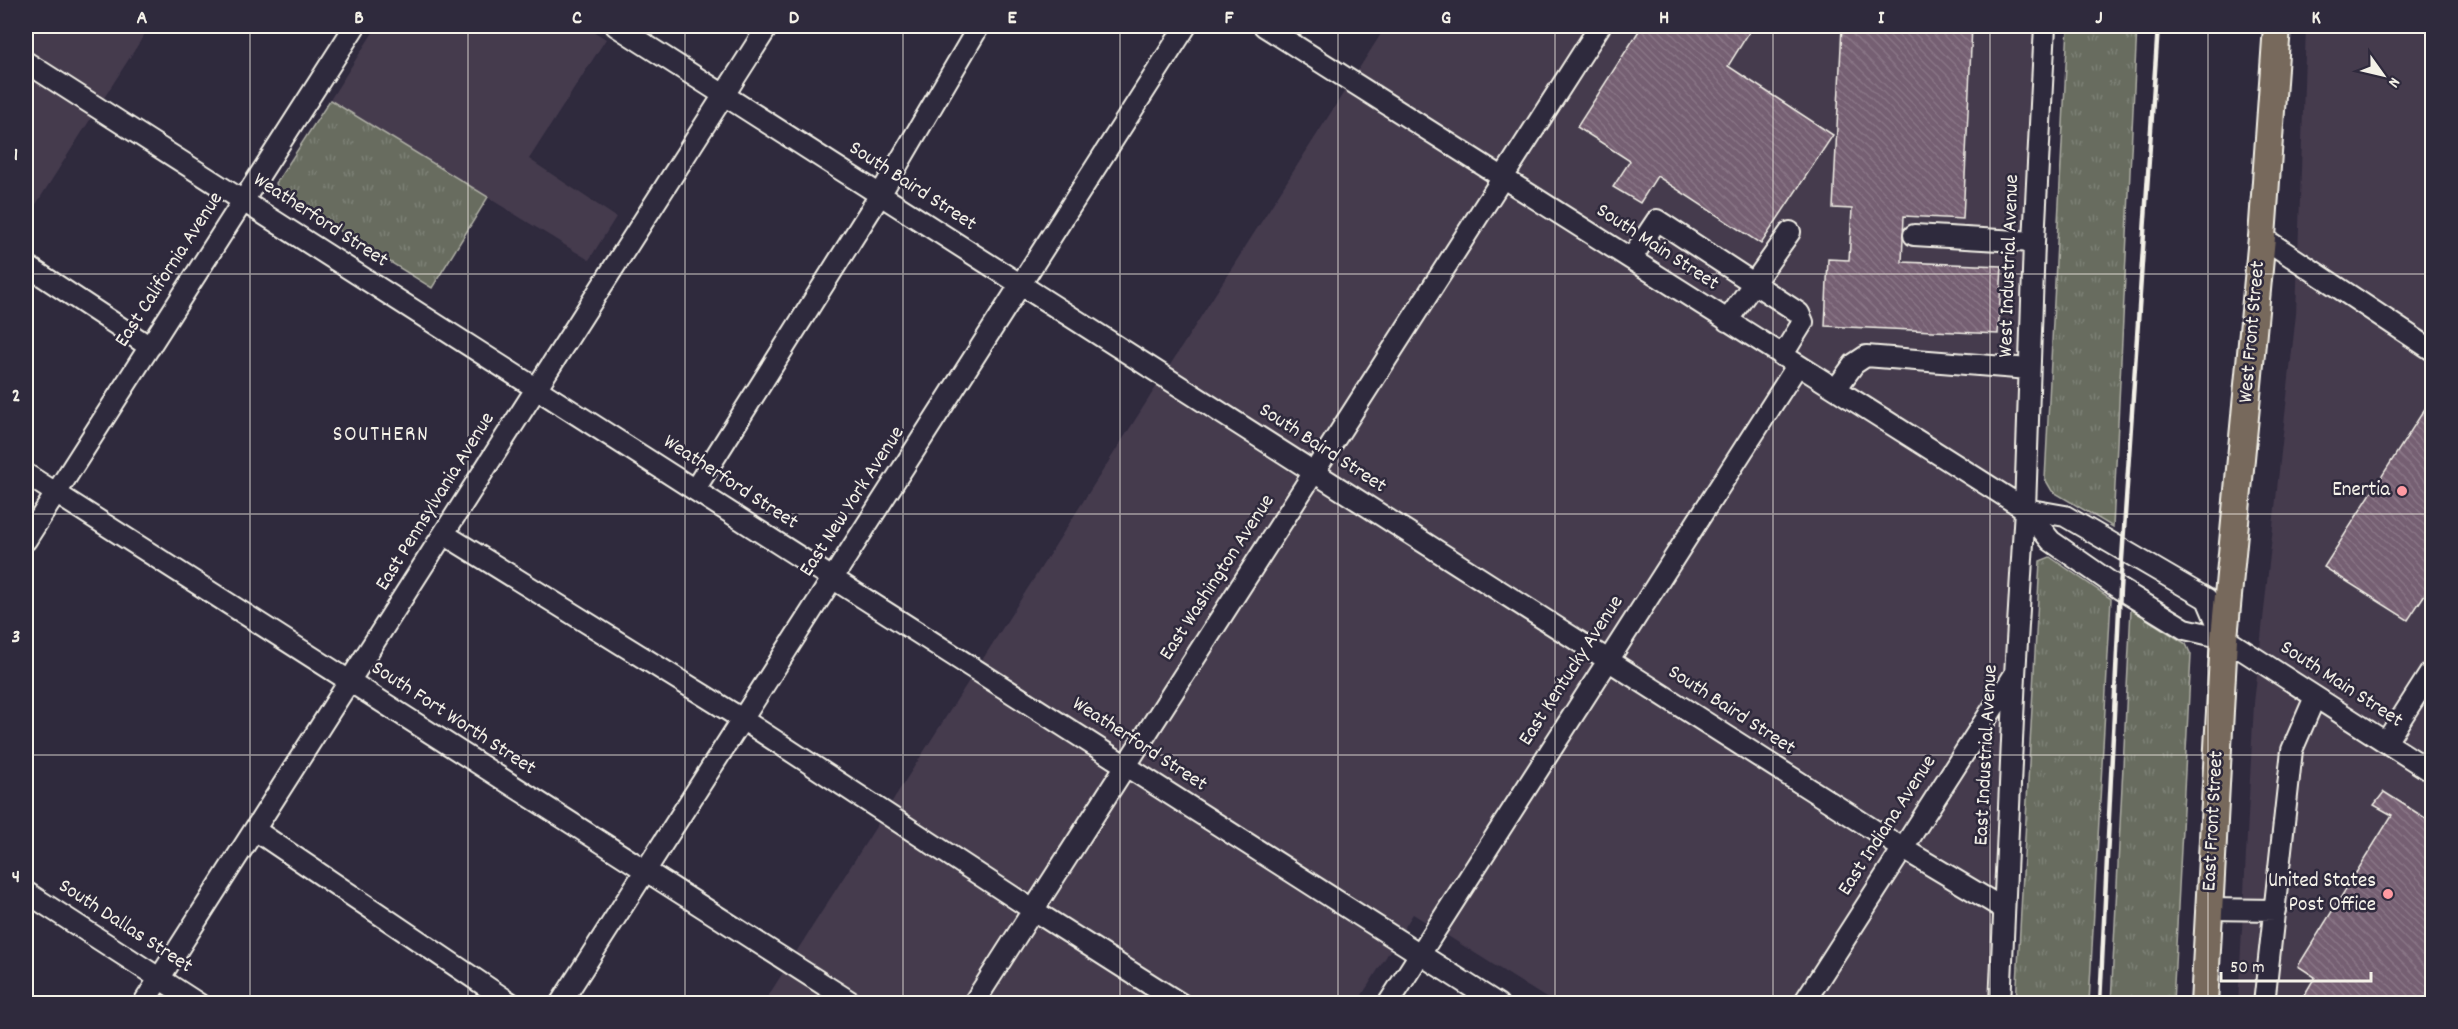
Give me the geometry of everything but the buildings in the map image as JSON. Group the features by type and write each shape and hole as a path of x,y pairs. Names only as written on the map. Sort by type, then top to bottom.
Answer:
{"main road":[{"name":"West Front Street","path":"2224,638 2262,237 2277,26"},
{"name":"East Front Street","path":"2204,1004 2224,638"}],"street":[{"name":"East California Avenue","path":"26,540 355,26"},
{"name":"South Baird Street","path":"616,26 1902,848 2004,909"},
{"name":"East Pennsylvania Avenue","path":"143,1004 768,26"},
{"path":"695,489 880,195 979,26"},
{"name":"East New York Avenue","path":"560,1004 1186,26"},
{"name":"South Main Street","path":"1264,26 2025,509 2051,541 2120,589 2185,629 2224,638 2433,772"},
{"name":"East Washington Avenue","path":"973,1004 1599,26"},
{"name":"West Industrial Avenue","path":"2025,509 2034,242 2045,26"},
{"name":"Weatherford Street","path":"26,62 1498,1004"},
{"path":"1630,260 1657,220 1754,283"},
{"path":"1727,321 1790,232"},
{"path":"1914,236 2034,242"},
{"path":"2262,237 2433,350"},
{"path":"26,265 150,346"},
{"name":"East Kentucky Avenue","path":"1388,1004 1608,660 1790,361 1803,322 1799,313 1754,283"},
{"path":"1836,389 1854,364 1866,356 2029,369"},
{"name":"South Fort Worth Street","path":"26,474 854,1004"},
{"name":"South Main Street","path":"2025,509 2065,516 2207,599 2224,638"},
{"name":"East Industrial Avenue","path":"2000,1004 2014,675 2025,509"},
{"path":"444,534 742,719 1180,1004"},
{"path":"2386,742 2433,670"},
{"name":"East Indiana Avenue","path":"1803,1004 2014,675"},
{"path":"2264,1004 2292,750 2315,696"},
{"path":"255,830 513,1004"},
{"name":"South Dallas Street","path":"26,892 199,1004"},
{"path":"2209,909 2275,910"}],"shaded area":[{"path":"26,26 150,26 26,220"},
{"path":"377,26 585,26 606,39 529,159 616,217 589,260 330,100"},
{"path":"1386,26 2051,26 2001,1003 1554,1003 1413,914 1357,1003 763,1004"},
{"path":"2306,26 2432,26 2432,1003 2238,1004 2254,703 2296,313"}],"green space":[{"path":"2068,26 2137,26 2113,527 2052,491 2045,479"},
{"path":"330,100 488,197 432,288 279,193 276,183"},
{"path":"2050,557 2111,599 2089,1003 2016,1003 2040,561"},
{"path":"2131,609 2186,644 2191,655 2173,1003 2111,1003"}],"railway":[{"path":"2100,1004 2120,589 2158,26"}],"place":[{"name":"Enertia","path":"2402,491"},
{"name":"United States Post Office","path":"2388,894"}],"district":[{"name":"SOUTHERN","path":"381,435"}]}
